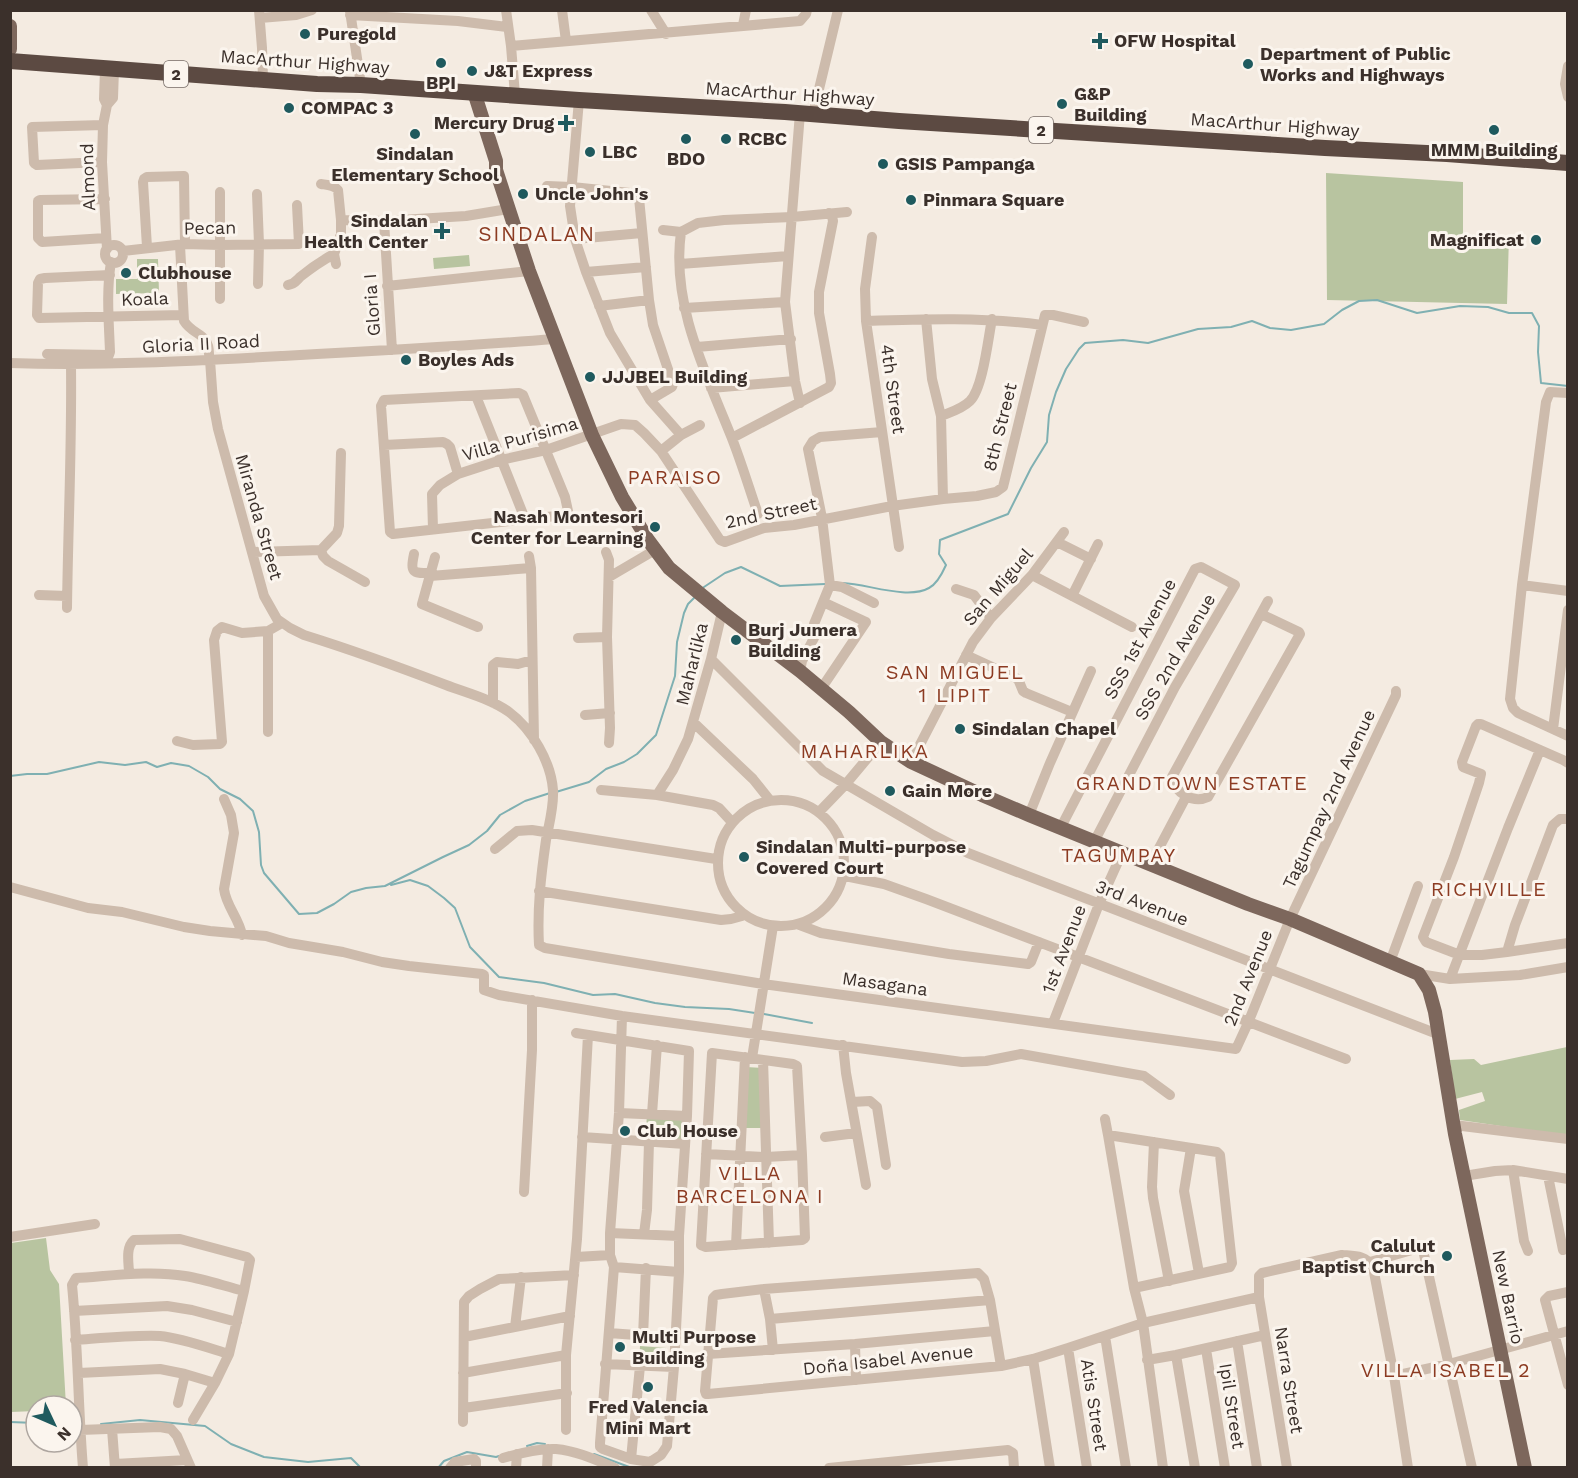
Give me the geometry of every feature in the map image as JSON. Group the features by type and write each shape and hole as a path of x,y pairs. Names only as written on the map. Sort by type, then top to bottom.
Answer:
{"highway":[{"name":"MacArthur Highway","path":"10,61 317,84 1568,163"}],"main road":[{"path":"10,27 10,49"},
{"path":"472,92 490,164 496,170 529,271 592,435 622,497 669,568 705,599 800,671 880,741 911,762 1029,815 1419,974"},
{"name":"New Barrio","path":"1419,974 1429,990 1440,1035 1454,1130 1525,1467"}],"street":[{"path":"263,79 259,14 296,15 312,10"},
{"path":"506,10 515,95"},
{"path":"562,10 566,40"},
{"path":"651,10 666,34"},
{"path":"743,25 746,10"},
{"path":"800,403 785,302 792,217 807,114 838,10"},
{"path":"511,46 800,21 806,12"},
{"path":"361,85 350,13 458,16 507,27"},
{"path":"1568,66 1565,84 1568,97"},
{"name":"Almond","path":"106,244 102,162 103,125 107,105 104,99 109,69"},
{"path":"579,100 570,206 575,239 610,333 650,400 681,435"},
{"path":"102,162 37,165 33,162 32,127 103,125"},
{"path":"147,248 144,179 184,176 183,315 187,325 205,339 210,357"},
{"path":"288,285 294,284 323,260 335,259 341,234 338,190 330,185 321,184"},
{"path":"547,186 630,193 639,198 653,325 673,384 672,387 650,400"},
{"path":"220,192 220,299"},
{"path":"257,194 258,284"},
{"path":"105,199 40,200 37,203 39,241 42,242 106,244 114,245 123,251 122,259 111,262 106,257 106,244"},
{"name":"Pecan","path":"123,251 182,244 299,243 297,205"},
{"path":"340,220 384,221 466,216 508,209"},
{"path":"663,230 681,232 698,223 724,219 792,217 847,212"},
{"path":"732,438 826,389 831,383 819,313 819,292 832,221 829,213"},
{"name":"Gloria I","path":"384,221 392,350"},
{"path":"681,232 680,264 684,308 758,514"},
{"path":"575,239 642,233"},
{"name":"4th Street","path":"872,237 865,289 866,321 899,547"},
{"path":"680,264 789,256"},
{"path":"47,354 106,356 110,352 111,262"},
{"path":"586,272 646,267"},
{"path":"387,286 529,271"},
{"name":"Koala","path":"110,275 40,279 37,315 40,319 183,315"},
{"path":"599,306 649,300"},
{"path":"684,308 785,302"},
{"path":"866,321 1043,320 1053,315 1084,322"},
{"path":"926,319 932,379 941,416 943,499"},
{"path":"941,416 956,411 972,399 981,374 992,319"},
{"name":"8th Street","path":"943,499 977,496 996,492 1003,487 1043,320"},
{"name":"Gloria II Road","path":"10,363 71,365 392,350 555,339"},
{"path":"697,347 791,339"},
{"name":"Miranda Street","path":"210,357 213,402 218,429 264,596 273,613 282,623 304,635 494,703 511,714 534,740"},
{"path":"39,595 67,602 71,365"},
{"path":"711,388 795,381"},
{"path":"1568,393 1550,392 1548,395 1522,585 1510,699 1510,704 1518,713 1568,736"},
{"path":"522,394 565,497 568,511 566,514 556,516 393,534 390,532 384,445 381,406 384,400 522,394"},
{"path":"476,396 525,519"},
{"name":"2nd Street","path":"592,435 621,424 635,425 661,451 720,540 725,542 764,528 794,525 822,518 943,499"},
{"path":"661,451 681,435 700,425"},
{"path":"800,671 802,661 814,638 814,624 829,581 822,518 808,449 813,441 820,437 882,432"},
{"name":"Villa Purisima","path":"433,529 432,494 440,485 458,474 592,435"},
{"path":"384,445 443,442 450,447 458,474"},
{"path":"252,552 321,550 334,537 339,526 341,453"},
{"name":"San Miguel","path":"911,762 973,642 991,618 1032,575 1064,532"},
{"path":"1057,542 1091,560"},
{"path":"1072,596 1098,544"},
{"path":"321,550 328,561 364,582"},
{"path":"609,577 655,550"},
{"path":"606,552 609,560 607,637 609,743"},
{"path":"414,554 412,570 430,575 531,568"},
{"path":"529,556 534,740 544,760 553,793 539,891 721,920 742,916"},
{"path":"435,557 422,604 478,627"},
{"name":"SSS 1st Avenue","path":"1060,827 1195,569 1201,567 1234,584"},
{"path":"1032,575 1132,627"},
{"path":"829,581 874,603"},
{"name":"SSS 2nd Avenue","path":"1094,842 1175,687 1234,584"},
{"path":"1522,585 1568,591"},
{"path":"956,589 974,596 991,618"},
{"path":"1262,614 1300,634 1208,797 1203,799 1186,797 1175,786 1172,777 1268,601"},
{"path":"821,689 866,622 823,602"},
{"path":"1553,729 1568,610"},
{"name":"Maharlika","path":"657,795 682,752 694,723 722,612"},
{"path":"177,741 193,745 222,742 214,640 217,631 222,627 243,633 268,631 282,623"},
{"path":"268,631 268,732"},
{"path":"578,638 607,637"},
{"path":"966,655 1018,679 1026,693 1072,712"},
{"name":"3rd Avenue","path":"711,659 823,771 933,835 968,853 1440,1035"},
{"path":"494,703 493,664 497,662 518,664 532,660"},
{"path":"1029,815 1091,671"},
{"name":"Tagumpay 2nd Avenue","path":"1290,920 1396,691"},
{"path":"585,715 610,713"},
{"name":"Maharlika","path":"694,723 753,779 769,799"},
{"path":"1568,763 1480,723 1476,726 1462,762 1463,767 1481,776 1454,857 1423,937 1426,942 1460,955 1482,955 1568,943"},
{"path":"819,812 845,785 880,741"},
{"path":"1450,979 1540,750"},
{"path":"601,790 657,795 713,804 731,821"},
{"path":"1150,865 1186,797"},
{"path":"224,799 231,815 234,833 224,889 227,902 240,925 242,934"},
{"path":"769,799 807,805 819,812 831,824 839,837 845,855 845,876 840,889 822,909 808,920 797,924 773,926 742,916 731,903 721,881 716,859 731,821 756,803 769,799"},
{"path":"1507,952 1553,825 1560,819 1568,819"},
{"path":"495,849 517,831 532,830 716,859"},
{"name":"1st Avenue","path":"1053,1023 1099,904 1122,853"},
{"path":"845,876 895,888 1346,1059"},
{"path":"1390,962 1418,886"},
{"path":"10,887 88,908 122,912 184,927 266,936 289,943 343,951 382,962 482,974 484,975 484,990 499,995 622,1016 962,1062 986,1061 1021,1054 1144,1076 1170,1095"},
{"name":"Masagana","path":"539,891 538,936 539,945 545,948 763,984 1233,1050 1237,1048"},
{"name":"2nd Avenue","path":"1237,1048 1290,920"},
{"path":"797,924 821,933 949,954 1028,964 1039,942"},
{"path":"736,1245 741,1156 760,1004 773,926"},
{"path":"1419,974 1450,979 1520,975 1568,967"},
{"path":"524,1192 532,1050 531,1000"},
{"path":"576,1033 620,1039 689,1051 676,1338 667,1446 661,1455 650,1462 631,1459 600,1447 614,1267 610,1255 610,1233 619,1113 620,1039 622,1016"},
{"path":"566,1431 566,1355 576,1257 588,1035"},
{"path":"652,1114 657,1045"},
{"path":"843,1045 866,1185"},
{"path":"700,1050 797,1066 805,1238 802,1240 704,1247 701,1245 712,1053"},
{"path":"753,1058 766,1157 769,1243"},
{"path":"852,1102 870,1101 877,1107 886,1165"},
{"path":"619,1113 687,1116"},
{"path":"1105,1119 1134,1288 1143,1323 1163,1467"},
{"path":"1454,1130 1568,1139"},
{"path":"825,1137 856,1133"},
{"path":"1108,1135 1217,1152 1220,1155 1232,1263 1230,1268 1134,1288"},
{"path":"582,1137 685,1144"},
{"path":"644,1234 649,1142"},
{"path":"1154,1142 1153,1198 1169,1281"},
{"path":"1191,1148 1184,1191 1199,1273"},
{"path":"706,1154 766,1157 802,1155"},
{"path":"1513,1170 1524,1241 1528,1251"},
{"path":"1464,1176 1513,1170 1568,1179"},
{"path":"1548,1176 1563,1250"},
{"path":"10,1237 95,1224"},
{"path":"610,1233 679,1236"},
{"path":"129,1274 128,1246 134,1240 180,1239 247,1257 250,1260 229,1354 193,1420"},
{"path":"1370,1262 1419,1248 1423,1250 1472,1467"},
{"path":"576,1257 610,1255"},
{"path":"1259,1297 1259,1276 1262,1273 1342,1256 1367,1259 1370,1262 1373,1267 1394,1376 1408,1467"},
{"path":"614,1267 679,1272"},
{"path":"643,1336 646,1268"},
{"path":"995,1331 708,1354 713,1298 716,1295 764,1289 978,1273 984,1279 990,1300 1001,1366"},
{"path":"79,1394 72,1285 76,1278 169,1274 244,1291"},
{"path":"464,1422 464,1302 466,1299 480,1288 500,1279 574,1275"},
{"path":"515,1327 521,1277"},
{"path":"764,1289 771,1319 773,1350"},
{"path":"1566,1388 1545,1300 1549,1296 1568,1292"},
{"name":"Doña Isabel Avenue","path":"708,1354 706,1394 1001,1366 1033,1359 1143,1323 1259,1297"},
{"name":"Narra Street","path":"1259,1297 1287,1467"},
{"path":"771,1319 990,1300"},
{"path":"74,1311 167,1306 237,1322"},
{"path":"464,1337 570,1316"},
{"path":"1394,1376 1449,1364 1568,1331"},
{"path":"609,1333 676,1338"},
{"path":"1147,1360 1265,1335"},
{"path":"75,1340 162,1336 229,1354"},
{"path":"1106,1336 1126,1467"},
{"path":"1237,1341 1257,1467"},
{"path":"855,1344 856,1380"},
{"name":"Atis Street","path":"1068,1348 1087,1467"},
{"name":"Ipil Street","path":"1206,1349 1225,1467"},
{"path":"463,1373 566,1355"},
{"path":"1176,1355 1195,1467"},
{"path":"1033,1359 1050,1467"},
{"path":"605,1364 674,1367"},
{"path":"631,1459 640,1365"},
{"path":"79,1373 160,1369 215,1383"},
{"path":"178,1403 185,1374"},
{"path":"464,1408 567,1392"},
{"path":"84,1424 112,1429 160,1427 171,1429 177,1436 189,1464 115,1466 112,1429"},
{"path":"547,1467 548,1449"},
{"path":"504,1458 556,1449 579,1453 615,1467"},
{"path":"829,1467 929,1463 1008,1450 1012,1453 1014,1467"},
{"path":"516,1467 517,1454"},
{"path":"450,1467 455,1462 474,1459 476,1467"}],"green space":[{"path":"1326,173 1463,182 1463,234 1509,236 1507,304 1327,300"},
{"path":"469,255 470,266 434,269 433,258"},
{"path":"137,259 158,259 159,293 116,294 116,279 137,279"},
{"path":"1567,1047 1567,1136 1460,1120 1459,1110 1485,1101 1482,1092 1455,1099 1450,1060 1474,1059 1481,1065"},
{"path":"746,1067 763,1068 762,1128 744,1128"},
{"path":"647,1115 686,1117 684,1143 645,1141"},
{"path":"46,1238 50,1270 59,1284 65,1394 24,1394 24,1411 11,1412 11,1243"},
{"path":"640,1346 666,1348 664,1365 639,1363"}],"waterway":[{"path":"843,583 899,592 929,588 937,581 946,565 939,554 940,540 1008,514 1047,442 1049,415 1066,369 1085,343 1123,340 1148,343 1198,329 1231,327 1252,321 1270,328 1291,330 1324,324 1342,310 1359,301 1377,300 1417,313 1460,306 1488,307 1509,313 1532,313 1539,326 1538,352 1541,383 1568,386"},
{"path":"701,589 725,573 741,567 780,586 825,584"},
{"path":"556,792 589,782 606,769 637,754 656,735 675,676 677,642 684,613 688,604 696,596"},
{"path":"10,776 47,774 99,762 125,765 146,762 157,767 171,763 189,766 208,777 220,789 240,799 253,811 259,832 261,865 264,873 299,914 317,913 351,892 385,886"},
{"path":"385,886 469,845 487,831 500,815 525,801 550,793"},
{"path":"391,885 410,880 428,886 444,898 455,908 470,947 499,977 544,983 593,995 615,994 655,1003 755,1013"},
{"path":"764,1014 812,1023"},
{"path":"101,1424 140,1420 205,1426 231,1444 264,1457 308,1462 351,1458 361,1468"},
{"path":"10,1422 24,1423"},
{"path":"527,1446 537,1443 545,1444"},
{"path":"438,1468 444,1461 467,1452 499,1456"},
{"path":"594,1454 632,1468"}],"place":[{"name":"Puregold","path":"305,34"},
{"name":"OFW Hospital","path":"1100,41"},
{"name":"BPI","path":"441,63"},
{"name":"Department of Public Works and Highways","path":"1248,64"},
{"name":"J&T Express","path":"472,71"},
{"name":"G&P Building","path":"1062,104"},
{"name":"COMPAC 3","path":"289,108"},
{"name":"Mercury Drug","path":"566,123"},
{"name":"MMM Building","path":"1494,130"},
{"name":"Sindalan Elementary School","path":"415,134"},
{"name":"BDO","path":"686,139"},
{"name":"RCBC","path":"726,139"},
{"name":"LBC","path":"590,152"},
{"name":"GSIS Pampanga","path":"883,164"},
{"name":"Uncle John's","path":"523,194"},
{"name":"Pinmara Square","path":"911,200"},
{"name":"Sindalan Health Center","path":"442,231"},
{"name":"Magnificat","path":"1536,240"},
{"name":"Clubhouse","path":"126,273"},
{"name":"Boyles Ads","path":"406,360"},
{"name":"JJJBEL Building","path":"590,377"},
{"name":"Nasah Montesori Center for Learning","path":"655,527"},
{"name":"Burj Jumera Building","path":"736,640"},
{"name":"Sindalan Chapel","path":"960,729"},
{"name":"Gain More","path":"890,791"},
{"name":"Sindalan Multi-purpose Covered Court","path":"744,857"},
{"name":"Club House","path":"625,1131"},
{"name":"Calulut Baptist Church","path":"1447,1256"},
{"name":"Multi Purpose Building","path":"620,1347"},
{"name":"Fred Valencia Mini Mart","path":"648,1387"}],"district":[{"name":"SINDALAN","path":"537,234"},
{"name":"PARAISO","path":"675,477"},
{"name":"SAN MIGUEL 1 LIPIT","path":"955,684"},
{"name":"MAHARLIKA","path":"865,751"},
{"name":"GRANDTOWN ESTATE","path":"1192,783"},
{"name":"TAGUMPAY","path":"1119,855"},
{"name":"RICHVILLE","path":"1489,889"},
{"name":"VILLA BARCELONA I","path":"750,1184"},
{"name":"VILLA ISABEL 2","path":"1446,1370"}]}
